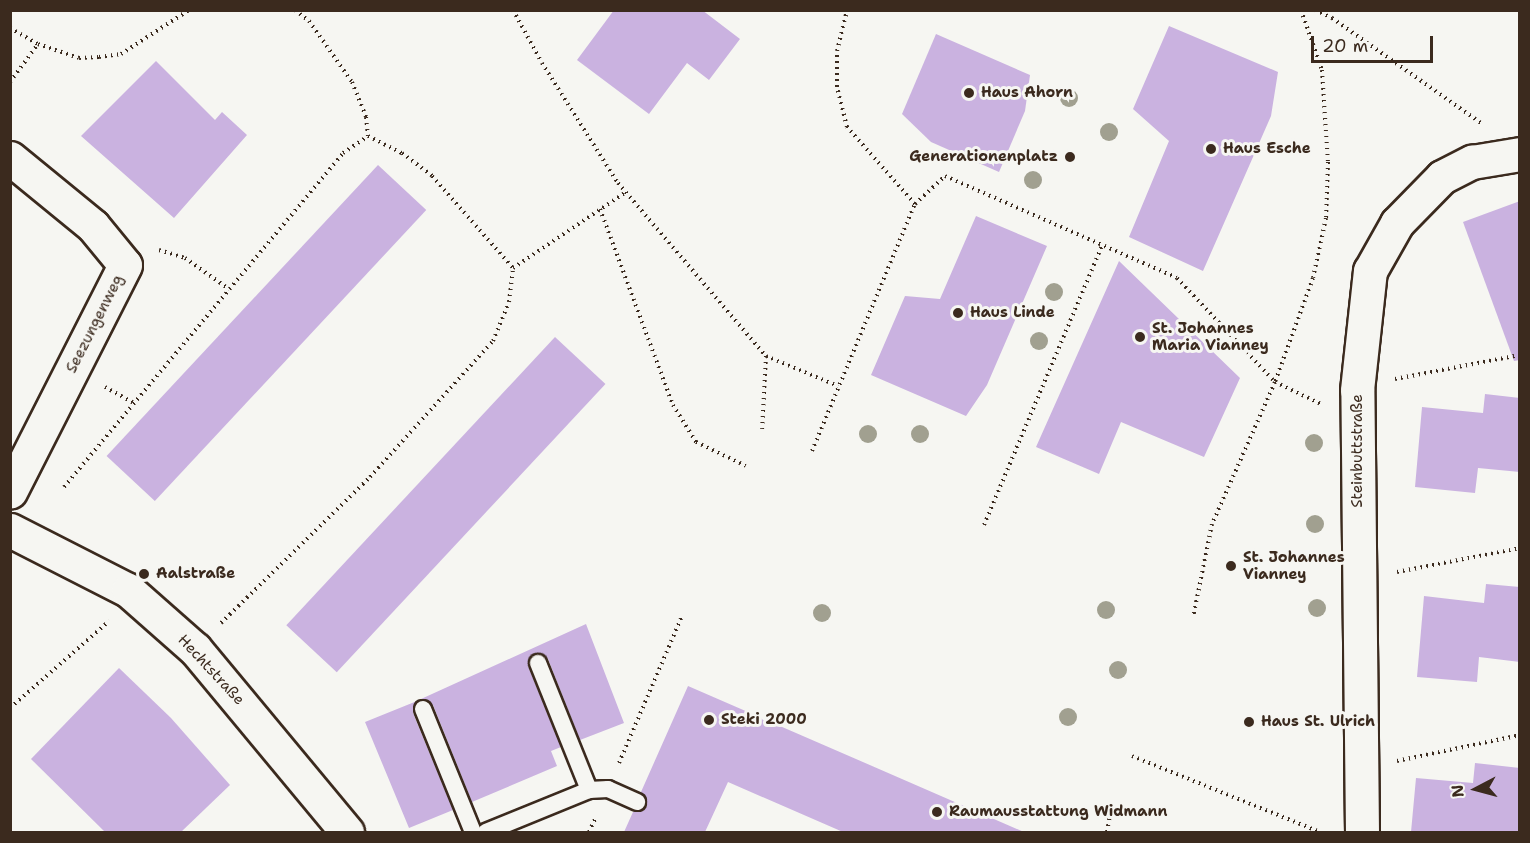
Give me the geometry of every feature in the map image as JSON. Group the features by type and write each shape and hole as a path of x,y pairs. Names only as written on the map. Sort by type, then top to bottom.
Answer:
{"street":[{"name":"Steinbuttstraße","path":"1362,832 1357,390 1370,271 1397,223 1442,177 1472,162 1517,154"},
{"name":"Seezungenweg","path":"10,158 93,226 125,265 10,492"},
{"name":"Hechtstraße","path":"10,530 137,598 195,649 347,832"}],"lane":[{"path":"538,663 590,790"},
{"path":"423,709 473,832"},
{"path":"486,832 590,790 608,789 637,802"}],"path":[{"path":"10,28 38,44 79,58 121,54 189,10"},
{"path":"295,10 309,21 352,82 366,117 368,136"},
{"path":"513,10 542,63 626,192 765,356 838,386"},
{"path":"847,10 837,51 837,78 847,127 915,204"},
{"path":"1193,617 1212,524 1275,382 1313,278 1326,218 1328,162 1322,70 1301,10"},
{"path":"1315,10 1332,18 1426,82 1498,135 1517,154"},
{"path":"10,82 38,44"},
{"path":"195,649 370,477 493,341 509,302 513,268 432,176 402,153 368,136"},
{"path":"64,487 343,153 368,136"},
{"path":"812,451 915,204 945,176 1177,278 1275,382 1323,405 1388,380 1520,355"},
{"path":"513,268 626,192"},
{"path":"600,209 673,405 696,442 746,466"},
{"path":"984,525 1102,245"},
{"path":"185,258 229,289"},
{"path":"762,429 765,356"},
{"path":"1359,579 1520,548"},
{"path":"10,708 137,598"},
{"path":"608,789 682,616"},
{"path":"1361,769 1520,735"},
{"path":"1132,756 1320,832"},
{"path":"1107,832 1112,803"}],"building":[{"path":"614,10 702,10 740,39 709,80 687,63 649,114 577,60"},
{"name":"Haus Esche","path":"1169,26 1278,72 1271,116 1203,271 1129,237 1169,141 1133,109"},
{"name":"Haus Ahorn","path":"936,34 1030,75 1025,111 999,172 931,142 902,114"},
{"path":"156,61 215,120 222,112 247,135 174,218 81,136"},
{"path":"378,165 426,210 155,501 107,456"},
{"path":"1520,201 1520,360 1514,361 1463,222"},
{"name":"Haus Linde","path":"976,216 1047,246 987,385 966,416 871,375 905,296 940,299"},
{"name":"St. Johannes Maria Vianney","path":"1119,261 1240,378 1204,457 1121,422 1099,474 1036,447"},
{"path":"555,337 605,384 337,672 286,625"},
{"path":"1485,394 1520,398 1520,472 1478,468 1475,493 1415,487 1422,407 1483,413"},
{"path":"1486,584 1520,587 1520,662 1479,657 1477,682 1417,677 1424,596 1484,603"},
{"path":"586,624 624,723 580,740 548,659 540,653 534,654 528,666 561,747 551,751 557,766 472,802 433,705 421,699"},
{"path":"119,668 171,718 230,785 181,832 105,832 31,759"},
{"path":"688,686 1024,832 843,832 728,782 705,832 624,832 633,812 643,811 647,806 641,792"},
{"path":"417,701 413,713 453,810 409,828 365,722"},
{"path":"1475,763 1520,768 1520,832 1411,832 1416,778 1473,783"}],"place":[{"name":"Haus Ahorn","path":"969,93"},
{"name":"Haus Esche","path":"1211,149"},
{"name":"Generationenplatz","path":"1070,157"},
{"name":"Haus Linde","path":"958,313"},
{"name":"St. Johannes Maria Vianney","path":"1140,337"},
{"name":"St. Johannes Vianney","path":"1231,566"},
{"name":"Aalstraße","path":"144,574"},
{"name":"Steki 2000","path":"709,720"},
{"name":"Haus St. Ulrich","path":"1249,722"},
{"name":"Raumausstattung Widmann","path":"937,812"}]}
